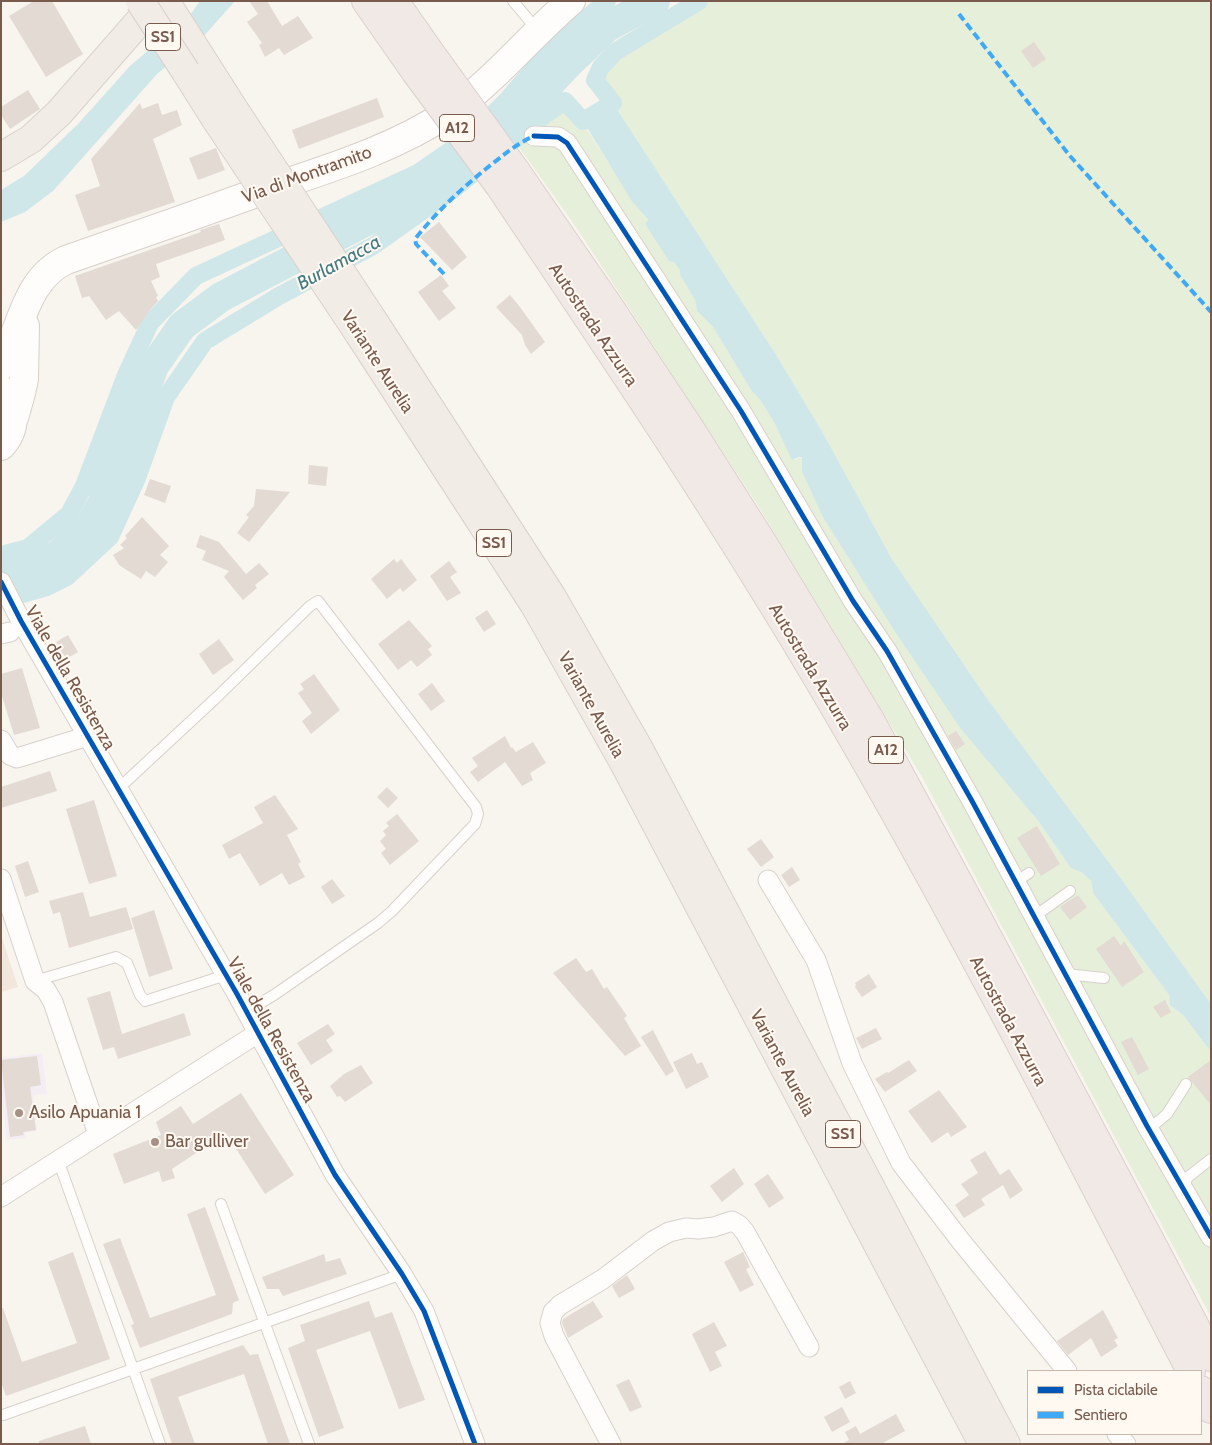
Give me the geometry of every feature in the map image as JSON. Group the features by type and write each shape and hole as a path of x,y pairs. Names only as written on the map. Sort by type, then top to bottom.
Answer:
{"highway":[{"name":"Variante Aurelia","path":"140,1 195,67 367,329 552,597 983,1444"},
{"path":"1,157 31,139 59,113 157,1"},
{"name":"Variante Aurelia","path":"165,1 195,67"},
{"name":"Autostrada Azzurra","path":"366,1 425,65 507,177 608,305 764,545 870,720 997,954 1211,1357"},
{"name":"Autostrada Azzurra","path":"394,1 425,65"},
{"name":"Autostrada Azzurra","path":"507,177 743,555 848,730 1025,1052 1190,1370"},
{"name":"Variante Aurelia","path":"670,829 1006,1444"},
{"path":"1202,1392 1211,1410"}],"main road":[{"name":"Via di Montramito","path":"1,366 30,295 41,279 55,266 66,260 362,156 420,130 466,99 571,1"},
{"name":"Via di Montramito","path":"1,446 7,441 12,430 24,379 25,309"},
{"path":"1,390 8,399 14,418"}],"street":[{"path":"534,136 558,137 567,143 741,411 853,601 886,651 972,801 1022,877 1035,916 1149,1129 1182,1188 1208,1227"},
{"name":"Viale della Resistenza","path":"1,582 11,629 88,736 247,1012 335,1175 402,1274 424,1311 475,1444"},
{"path":"1,740 10,755 16,758 88,736"},
{"path":"1,879 36,981 46,990 53,1002 98,1134"},
{"path":"768,880 816,960 852,1063 901,1163 960,1240 1065,1370"},
{"path":"1,1197 258,1033"},
{"path":"611,1444 554,1336 550,1323 553,1312 560,1305 603,1279 631,1256 669,1232 686,1228 714,1227 732,1221 739,1225 745,1232 810,1347"}],"lane":[{"path":"513,1 538,31"},
{"path":"118,789 310,606 318,601 476,807 478,814 475,824 392,911 378,923 274,996 247,1012"},
{"path":"1035,916 1070,891"},
{"path":"36,981 116,957 126,963 140,995 145,1001 226,975"},
{"path":"1066,974 1104,978"},
{"path":"1149,1129 1167,1114 1186,1084"},
{"path":"1182,1188 1188,1177 1211,1159"},
{"path":"58,1160 160,1444"},
{"path":"221,1204 309,1444"},
{"path":"3,1415 402,1274"}],"shaded area":[{"path":"1,935 18,987 1,992"},
{"name":"Asilo Apuania 1","path":"42,1053 47,1094 33,1095 37,1131 25,1133 25,1138 7,1140 1,1092 1,1058"}],"green space":[{"path":"699,1 1211,1 1211,1004 1122,880 986,697 892,559 823,433 775,353 613,103 595,80 601,67 615,52"},
{"path":"565,101 587,130 626,191 648,221 645,224 680,270 680,275 695,300 697,311 713,327 751,390 761,401 793,460 802,457 802,472 812,493 962,729 1039,822 1071,867 1081,872 1091,881 1093,893 1169,995 1170,1005 1183,1015 1211,1052 1211,1317 922,777 757,504 576,227 514,140"}],"water":[{"path":"200,1 235,1 203,37 157,74 53,191 25,212 1,222 1,190 24,176 78,124 130,66 190,15"},
{"path":"613,103 775,353 823,433 892,559 986,697 1122,880 1211,1004 1211,1052 1183,1015 1170,1005 1169,995 1093,893 1091,881 1081,872 1071,868 1039,822 961,729 896,633 823,517 802,472 802,457 792,460 775,424 761,401 751,390 713,327 697,311 695,300 680,275 680,270 674,262 669,261 645,224 648,220 631,200 583,121"}],"building":[{"path":"34,1 52,1 83,54 46,77 9,16"},
{"path":"249,1 267,1 282,26 298,16 313,38 284,55 279,48 265,57 259,45 262,43 247,22 258,14"},
{"path":"1034,42 1046,59 1033,68 1021,51"},
{"path":"28,90 40,109 10,129 1,115 1,107"},
{"path":"377,98 384,117 299,149 292,130"},
{"path":"140,103 142,109 158,103 162,115 177,110 182,125 153,139 175,202 88,231 75,195 100,186 91,159"},
{"path":"216,148 225,170 198,180 189,158"},
{"path":"439,222 467,257 452,270 420,237"},
{"path":"219,224 225,240 156,264 160,277 151,281 158,296 156,297 158,301 136,330 119,311 106,320 89,296 82,298 75,276"},
{"path":"441,275 449,286 442,291 456,308 439,321 418,292"},
{"path":"510,295 545,342 531,354 525,345 522,335 496,307"},
{"path":"309,465 328,467 326,486 308,484"},
{"path":"150,479 171,486 165,503 144,495"},
{"path":"256,489 290,492 249,542 237,533 249,517 246,515 254,506"},
{"path":"142,517 169,546 160,555 168,562 155,577 146,571 141,579 119,565 113,555 124,548 120,545 127,538 125,536"},
{"path":"200,535 219,542 246,574 259,563 269,574 255,585 257,588 243,600 224,577 229,571 202,560 206,551 196,547"},
{"path":"394,559 397,563 401,559 417,580 403,592 400,588 387,599 371,579"},
{"path":"449,561 457,572 450,577 461,593 447,601 430,576"},
{"path":"487,610 496,624 484,632 475,618"},
{"path":"409,620 432,646 428,649 432,655 417,667 411,660 398,670 378,644"},
{"path":"68,635 78,652 66,659 56,642"},
{"path":"219,639 234,660 213,675 199,654"},
{"path":"22,668 40,728 14,735 1,693 1,674"},
{"path":"314,674 340,710 311,734 302,721 312,713 298,693 304,689 300,684"},
{"path":"432,683 445,701 431,711 418,694"},
{"path":"956,731 965,744 956,750 948,736"},
{"path":"505,736 511,748 516,752 533,742 546,763 530,773 533,780 522,786 505,762 478,782 470,772 478,766 472,758"},
{"path":"50,771 57,791 1,808 1,787"},
{"path":"387,787 398,798 388,808 377,797"},
{"path":"275,795 298,829 287,835 301,862 298,864 305,877 289,885 282,873 260,886 240,853 229,859 222,845 263,823 254,807"},
{"path":"94,800 117,876 89,884 66,809"},
{"path":"397,814 419,841 390,865 381,853 386,849 380,841 386,835 383,831 389,826 386,823"},
{"path":"1037,826 1060,864 1041,876 1017,838"},
{"path":"761,839 774,857 761,867 747,849"},
{"path":"28,861 39,892 25,897 15,866"},
{"path":"792,867 800,880 789,887 781,875"},
{"path":"332,879 345,896 332,904 321,887"},
{"path":"83,892 90,917 126,907 133,929 69,948 60,912 53,914 49,901"},
{"path":"1078,895 1087,907 1070,920 1060,907"},
{"path":"154,910 173,969 149,977 131,918"},
{"path":"1114,936 1121,946 1124,941 1144,972 1122,987 1096,949"},
{"path":"576,958 586,972 592,969 604,989 607,987 627,1016 624,1018 641,1046 625,1056 553,973"},
{"path":"869,974 877,987 862,997 855,987 855,983"},
{"path":"110,991 122,1034 184,1013 191,1035 118,1059 114,1047 103,1050 87,998"},
{"path":"1165,1000 1171,1012 1161,1018 1153,1007"},
{"path":"328,1024 335,1034 326,1040 333,1051 311,1065 297,1043"},
{"path":"876,1028 882,1039 862,1049 856,1038"},
{"path":"653,1030 674,1071 666,1076 641,1037"},
{"path":"1132,1037 1149,1069 1138,1075 1121,1042"},
{"path":"692,1053 697,1064 702,1062 709,1077 686,1089 673,1062"},
{"name":"Asilo Apuania 1","path":"37,1056 41,1085 30,1087 36,1130 23,1132 24,1135 10,1137 1,1060"},
{"path":"909,1060 917,1071 885,1092 875,1079"},
{"path":"1211,1060 1211,1105 1188,1077"},
{"path":"361,1065 373,1083 345,1102 340,1096 337,1097 330,1086 344,1074"},
{"path":"939,1090 967,1127 951,1137 948,1132 932,1143 908,1111"},
{"path":"241,1093 294,1175 265,1194 226,1133 172,1169 175,1178 162,1182 159,1171 124,1184 113,1154 161,1135 156,1122 181,1106 193,1124"},
{"path":"985,1151 1000,1175 1009,1169 1023,1190 1010,1199 1003,1185 981,1199 985,1205 964,1218 955,1205 969,1195 961,1184 978,1173 970,1160"},
{"path":"734,1168 744,1184 722,1202 710,1186"},
{"path":"768,1174 784,1198 769,1208 754,1184"},
{"path":"205,1207 239,1300 233,1303 232,1314 140,1348 131,1325 134,1324 103,1244 120,1238 150,1318 216,1295 187,1214"},
{"path":"73,1252 110,1359 6,1396 1,1382 1,1308 3,1308 22,1362 77,1343 48,1262"},
{"path":"743,1252 750,1267 746,1269 754,1285 740,1292 724,1262"},
{"path":"324,1254 326,1262 340,1258 347,1274 283,1296 279,1289 267,1289 262,1277"},
{"path":"627,1275 635,1289 619,1298 612,1286"},
{"path":"369,1301 375,1318 392,1312 425,1400 399,1409 370,1331 344,1340 316,1350 344,1428 319,1437 288,1348 305,1341 300,1325"},
{"path":"593,1301 603,1317 568,1338 562,1323 563,1319"},
{"path":"1103,1310 1118,1338 1114,1340 1118,1346 1101,1357 1091,1338 1068,1355 1057,1341"},
{"path":"714,1322 727,1346 715,1352 722,1366 710,1372 692,1334"},
{"path":"243,1345 250,1355 258,1354 290,1444 268,1444 244,1374 178,1397 195,1444 172,1444 150,1379"},
{"path":"629,1379 642,1407 630,1412 616,1385"},
{"path":"850,1381 856,1393 845,1399 839,1387"},
{"path":"842,1407 850,1422 832,1432 824,1417"},
{"path":"896,1414 905,1431 881,1444 842,1444 849,1440 845,1432 856,1426 860,1434"},
{"path":"85,1426 91,1444 39,1444 39,1441"}],"waterway":[{"name":"Burlamacca","path":"1,555 28,548 69,514 84,486 126,375 150,323 196,276 418,173 470,137 508,99 553,47 607,1"},
{"name":"Burlamacca","path":"1,577 39,566 58,555 90,525 102,504 154,366 182,326 221,297 412,197 525,110 567,65 607,27 655,1"},
{"name":"Burlamacca","path":"1,600 47,587 67,577 110,537 137,478 166,397 205,341 279,296 373,246 455,188 546,114 565,101 583,121 613,103 595,80 601,67 615,52 699,1"}],"marked path":[{"path":"959,14 1070,156 1211,312"},
{"path":"444,274 416,244 415,239 451,199 471,181 512,148 534,136"}],"cycle path":[{"path":"534,136 558,137 567,143 741,411 853,601 887,651 972,801 1147,1126 1211,1237"},
{"path":"1,582 21,621 237,994 335,1175 402,1274 424,1311 475,1444"}],"place":[{"name":"Asilo Apuania 1","path":"19,1113"},
{"name":"Bar gulliver","path":"155,1142"}]}
